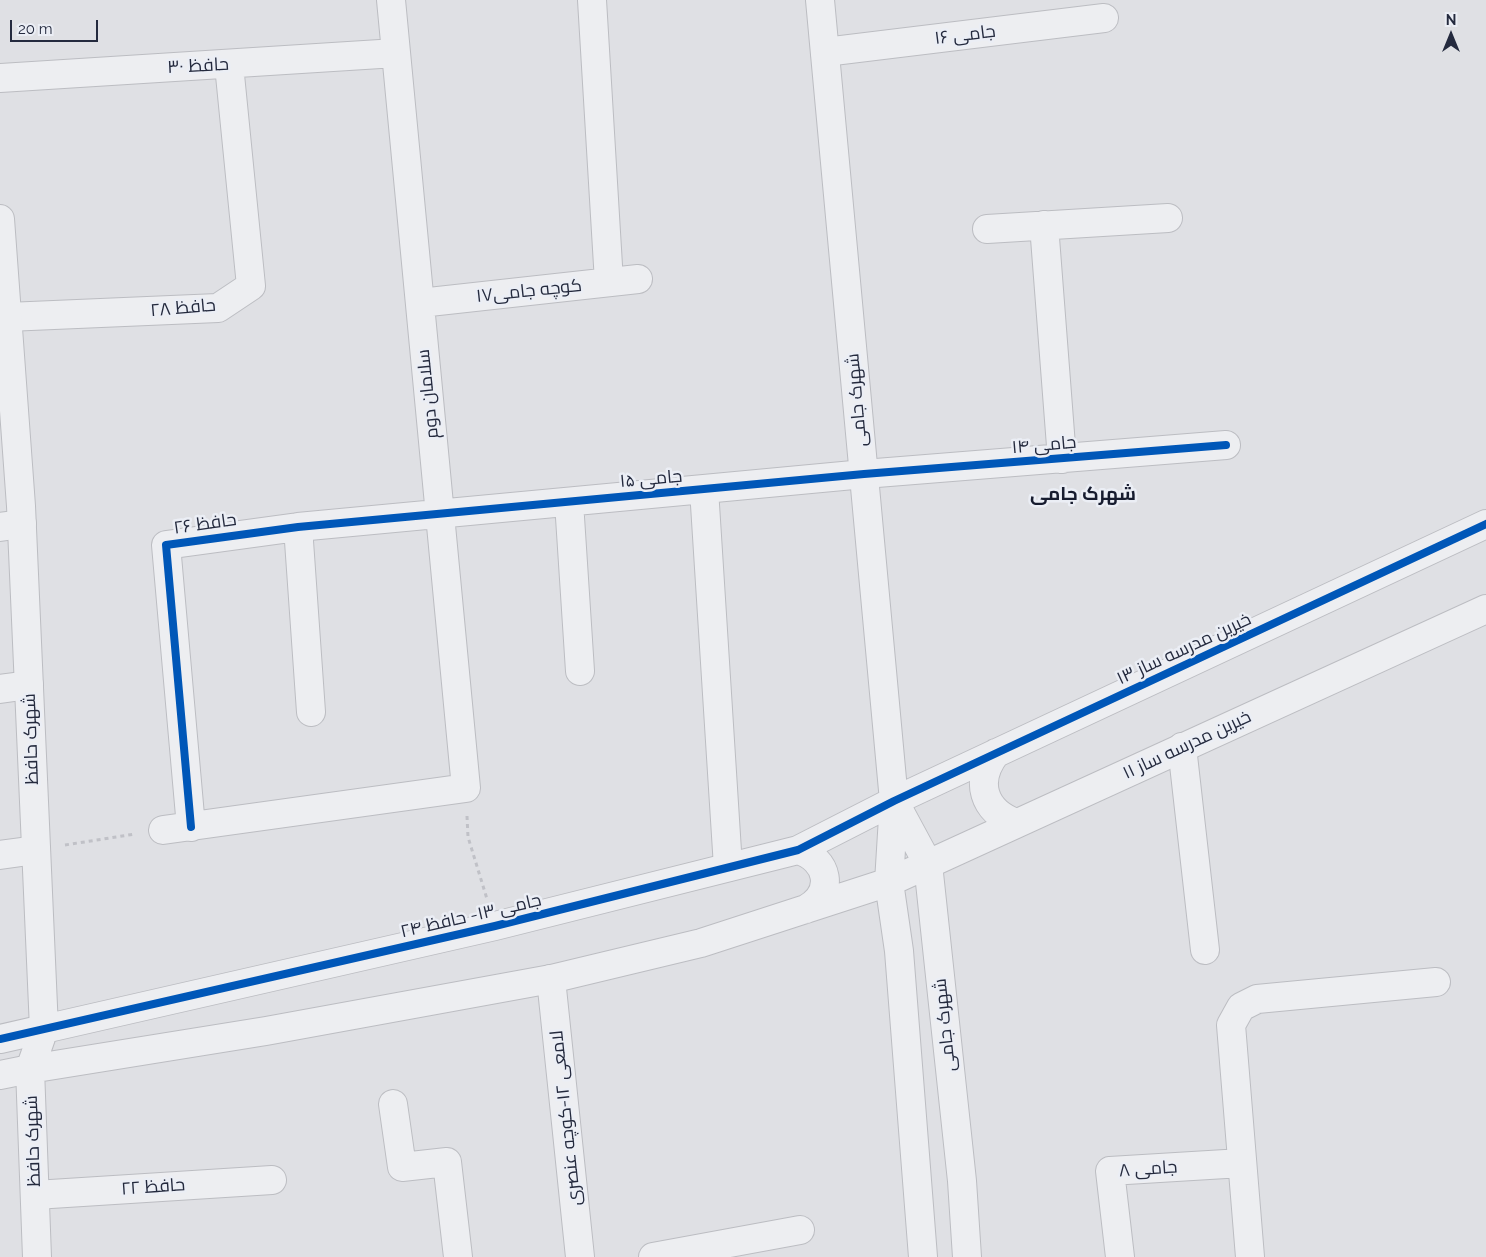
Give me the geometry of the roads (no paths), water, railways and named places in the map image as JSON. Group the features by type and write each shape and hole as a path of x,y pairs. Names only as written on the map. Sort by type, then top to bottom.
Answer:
{"street":[{"name":"سلامان دوم","path":"191,827 466,788 391,0"},
{"path":"592,0 609,282"},
{"name":"شهرک جامی","path":"820,0 894,801 889,882 899,951 923,1257"},
{"name":"۱۶ جامی","path":"825,52 1104,18"},
{"name":"۳۰ حافظ","path":"0,78 396,53"},
{"name":"حافظ ۲۸","path":"7,317 218,308 251,286 229,65"},
{"path":"987,229 1168,218"},
{"name":"شهرک حافظ","path":"0,219 7,317 11,525 29,686 44,1029 30,1069 37,1257"},
{"path":"1044,226 1062,459"},
{"name":"کوچه جامی۱۷","path":"420,303 638,279"},
{"name":"۱۴ جامی","path":"864,474 1226,445"},
{"name":"۱۵ جامی","path":"440,514 864,474"},
{"path":"704,489 728,867"},
{"path":"569,502 580,671"},
{"name":"حافظ ۲۶","path":"191,827 166,545 298,527 440,514"},
{"name":"۱۳ خیرین مدرسه ساز","path":"894,801 1486,524"},
{"path":"298,527 311,712"},
{"name":"۱۱ خیرین مدرسه ساز","path":"889,882 1486,608"},
{"path":"0,689 29,686"},
{"path":"1182,747 1205,950"},
{"path":"996,753 986,770 984,789 988,801 995,811 1004,819 1016,823"},
{"name":"شهرک جامی","path":"894,801 928,864 962,1181 967,1257"},
{"name":"جامی ۱۳- حافظ ۲۴","path":"0,1039 495,926 798,850 894,801"},
{"path":"163,830 191,827"},
{"path":"0,855 36,850"},
{"path":"798,850 808,853 817,860 823,869 825,880 820,898 806,909"},
{"path":"0,1074 275,1029 551,979 701,943 889,882"},
{"name":"لامعی ۱۲-کوچه عنصری","path":"551,979 580,1257"},
{"path":"1250,1257 1231,1025 1241,1007 1257,999 1436,982"},
{"path":"393,1104 402,1167 447,1162 458,1257"},
{"name":"۸ جامی","path":"1120,1257 1110,1171 1242,1162"},
{"name":"حافظ ۲۲","path":"35,1195 272,1180"},
{"path":"653,1257 800,1230"}],"district":[{"name":"شهرک جامی","path":"1083,494"}]}
